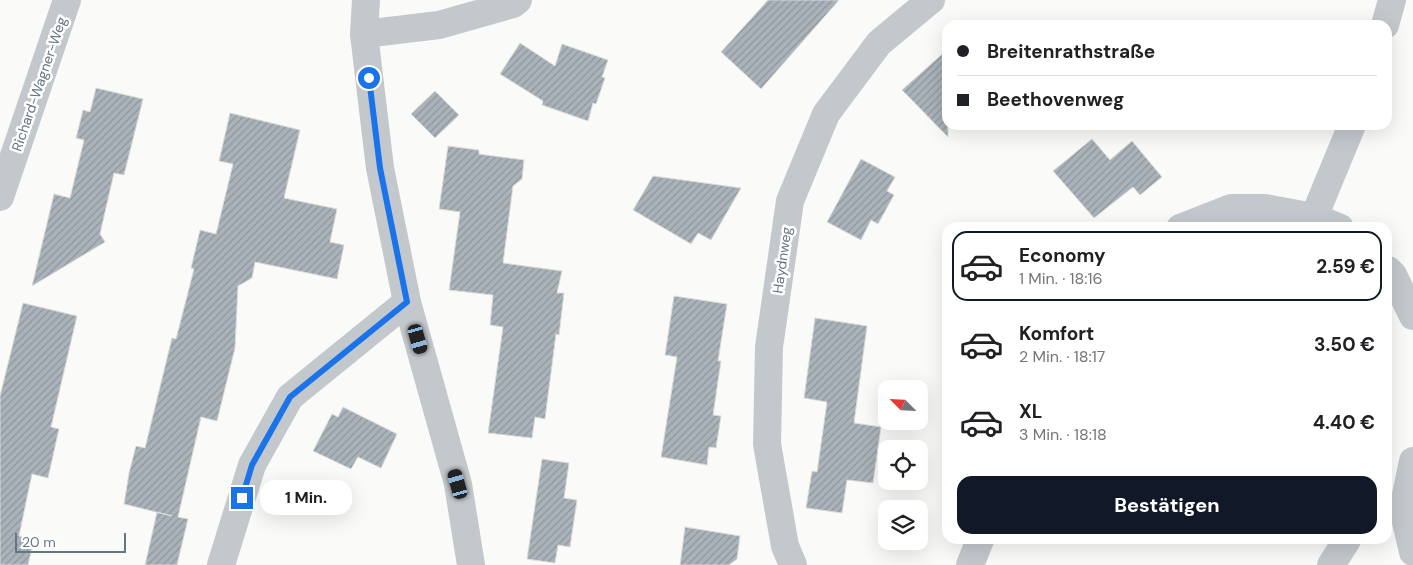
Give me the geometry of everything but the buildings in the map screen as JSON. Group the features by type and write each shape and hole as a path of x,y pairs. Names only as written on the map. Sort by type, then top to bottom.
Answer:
{"street":[{"name":"Richard-Wagner-Weg","path":"0,197 67,0"},
{"path":"366,0 364,34 380,168 407,302 458,484 470,565"},
{"path":"364,34 440,25 513,4 518,0"},
{"name":"Haydnweg","path":"792,565 785,546 767,444 769,347 790,201 826,114 879,43 931,0"},
{"path":"1386,20 1392,0"},
{"path":"1314,217 1350,130"},
{"path":"1196,222 1232,208 1265,208 1314,217 1326,222"},
{"path":"1392,274 1413,316"},
{"path":"221,565 252,465 290,397 407,302"},
{"path":"1413,461 1395,513 1413,552"},
{"path":"970,565 978,544"},
{"path":"1331,565 1344,544"}],"route":[{"path":"242,498 252,465 290,397 407,302 380,168 369,78"}]}
